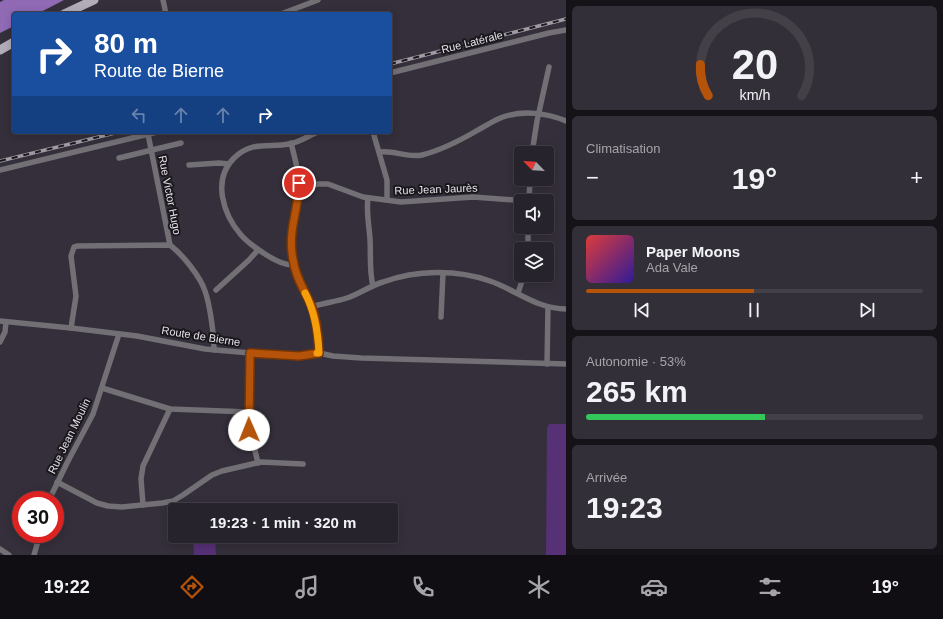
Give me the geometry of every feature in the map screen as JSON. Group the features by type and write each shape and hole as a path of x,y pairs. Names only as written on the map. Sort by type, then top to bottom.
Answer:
{"main road":[{"path":"68,12 94,0"},
{"path":"0,50 12,43"}],"street":[{"path":"163,0 166,12"},
{"path":"286,12 318,0"},
{"name":"Rue Latérale","path":"392,73 563,31"},
{"path":"533,146 538,114 549,67"},
{"path":"380,152 387,151 410,156 423,155 455,143 504,117 520,113 552,116 566,121"},
{"path":"0,170 148,134"},
{"name":"Rue Victor Hugo","path":"148,134 170,245 182,256 204,288 214,350"},
{"path":"294,265 280,263 258,250 241,235 224,206 222,184 225,171 229,164 238,155 254,147 291,143 313,134"},
{"path":"374,134 388,184 387,200"},
{"name":"Rue Victor Hugo","path":"119,158 181,143"},
{"path":"291,143 299,188 291,245 297,278 311,307 317,325 319,353"},
{"path":"189,165 229,164"},
{"name":"Rue Jean Jaurès","path":"299,188 318,184 328,184 368,198 411,202 480,197 514,200"},
{"path":"368,198 367,206 370,240 370,269 373,286"},
{"name":"Rue Victor Hugo","path":"71,328 76,296 71,256 74,247 170,245"},
{"path":"216,290 258,250"},
{"path":"311,307 346,298 388,280 407,275 443,273 463,274 484,279 518,293 548,308 566,308"},
{"path":"441,317 443,273"},
{"path":"518,293 522,282"},
{"path":"547,364 548,308"},
{"path":"0,342 5,332 3,321"},
{"name":"Route de Bierne","path":"3,321 159,339 214,350 250,353 299,356 319,353 337,357 566,364"},
{"name":"Rue Jean Moulin","path":"53,491 90,420 119,334"},
{"path":"250,353 250,433 258,463"},
{"path":"102,388 170,409 249,412"},
{"path":"143,505 141,476 143,466 170,409"},
{"path":"57,482 100,504 117,507 162,503 173,500 217,473 258,463 303,464"},
{"path":"34,555 37,543"},
{"path":"0,549 9,555"}],"shaded area":[{"path":"4,0 64,0 41,12 12,12 12,27 0,33 0,2"},
{"path":"549,424 566,424 566,555 546,555 547,428"},
{"path":"193,543 215,543 216,555 194,555"}],"railway":[{"path":"392,63 566,19"},
{"path":"0,161 111,134"}],"slow traffic":[{"path":"305,293 317,325 319,353 317,353"}],"route":[{"path":"249,430 250,353 283,356 307,356 319,353 317,325 309,301 294,269 291,245 298,203 299,183"}]}
